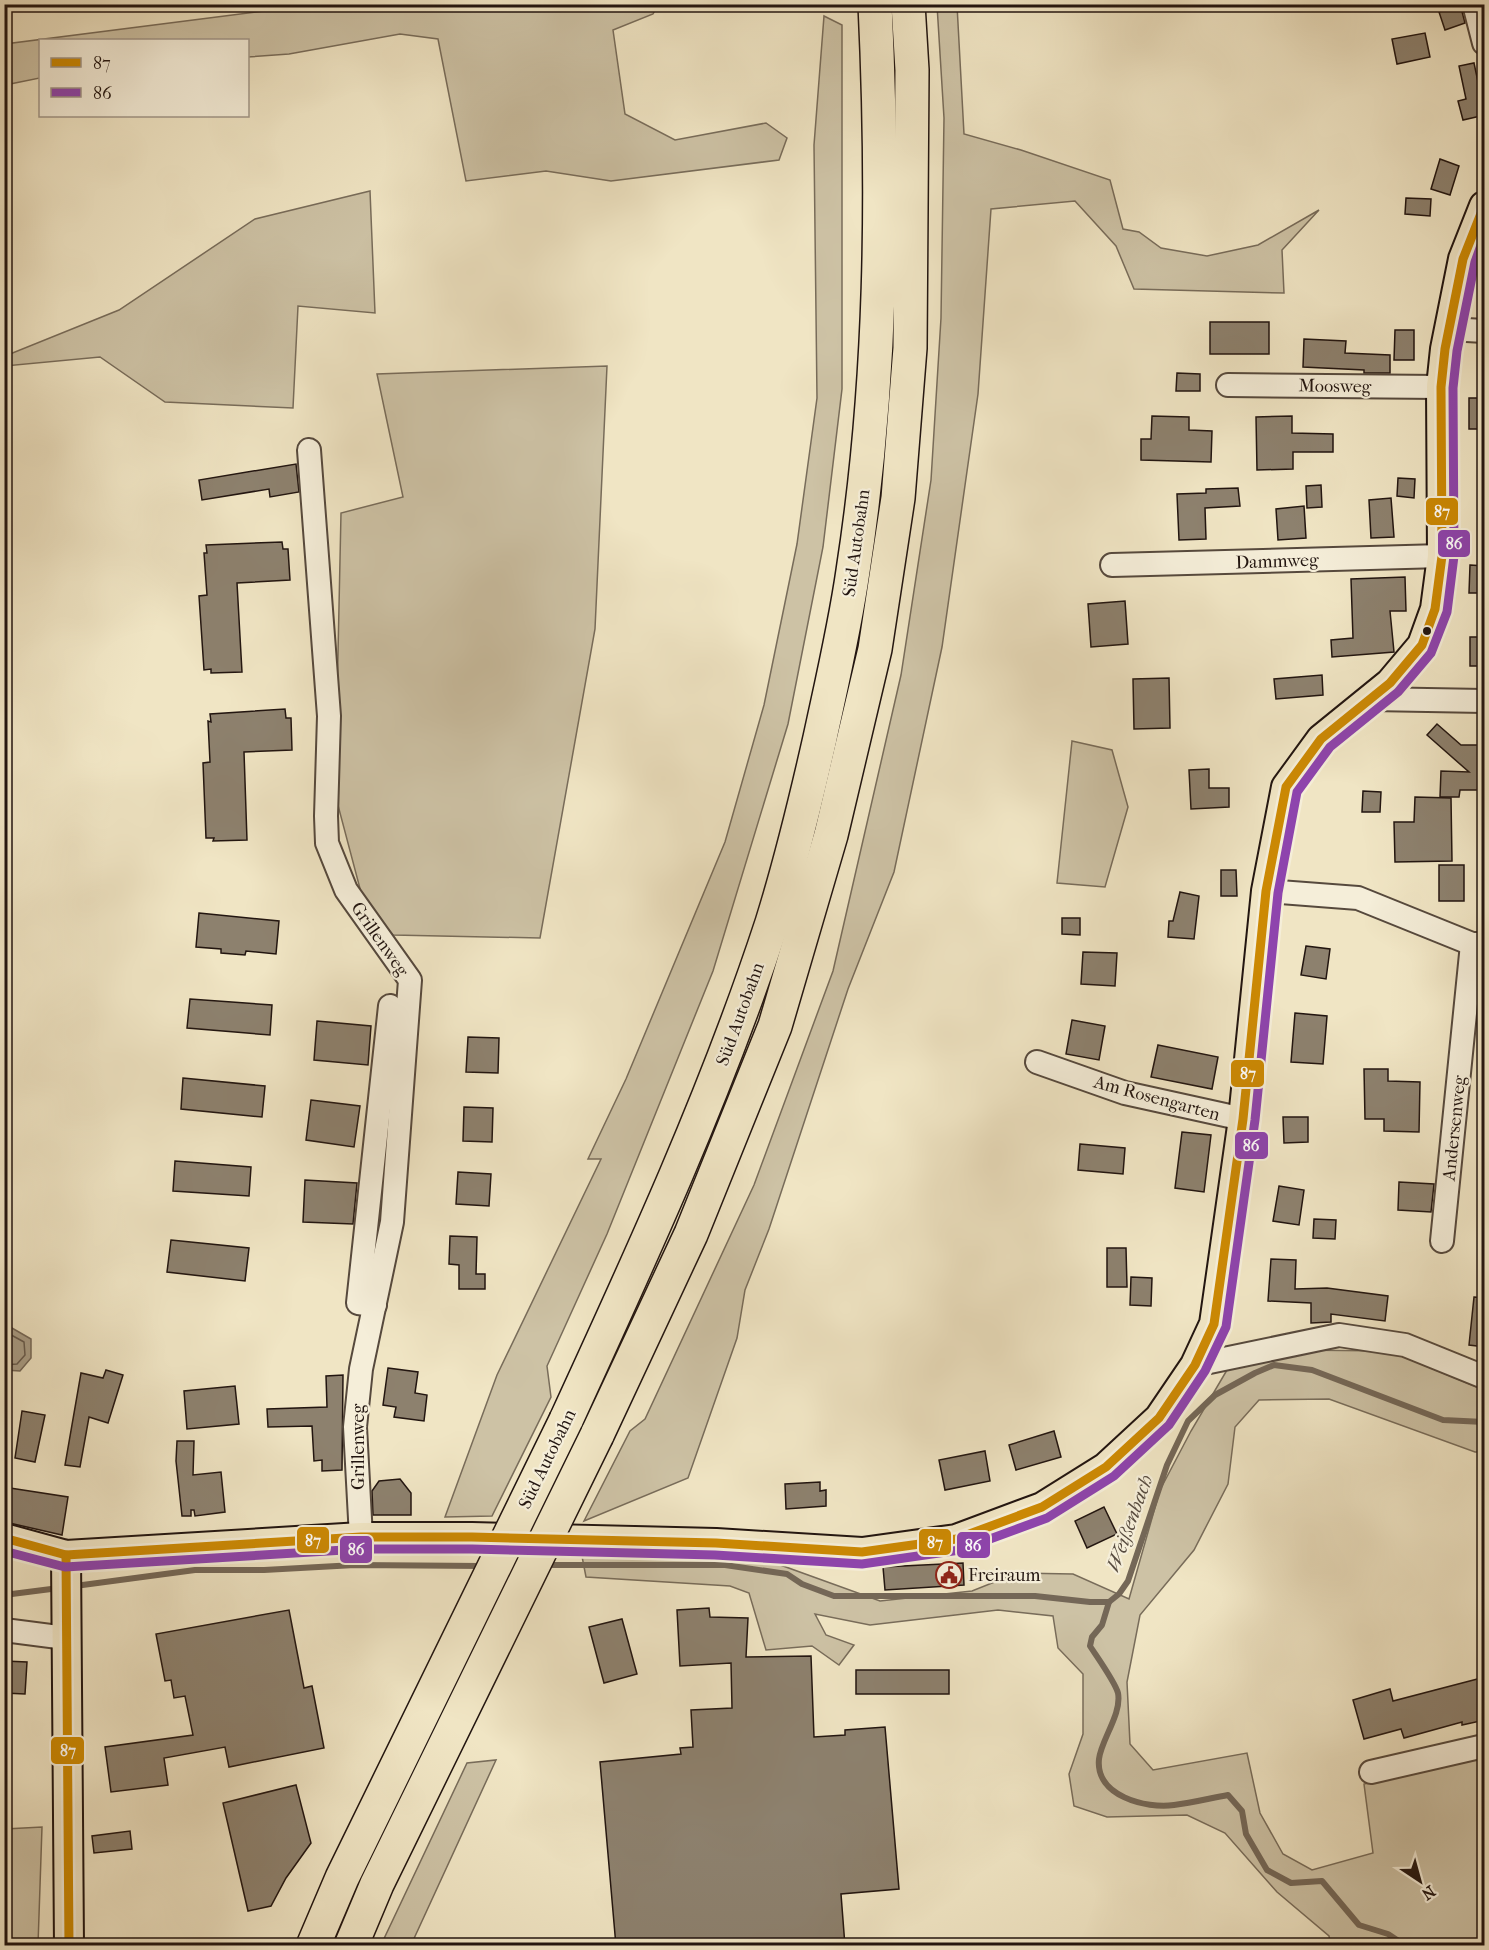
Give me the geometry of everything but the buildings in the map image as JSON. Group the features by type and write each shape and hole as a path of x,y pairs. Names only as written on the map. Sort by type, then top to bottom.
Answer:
{"highway":[{"name":"Süd Autobahn","path":"313,1946 342,1878 566,1420 659,1219 740,1016 801,826 840,648 863,494 876,342 880,207 874,4"},
{"name":"Süd Autobahn","path":"351,1946 377,1884 597,1435 691,1234 775,1026 831,835 875,649 898,498 910,348 912,70 908,4"}],"main road":[{"path":"4,1538 66,1568 361,1537 472,1537 716,1543 862,1552 956,1539 1042,1507 1106,1467 1159,1418 1195,1365 1214,1324 1243,1119 1266,891 1286,787 1320,739 1390,683 1422,645 1435,609 1442,556 1441,387 1445,349 1463,258 1485,206"},
{"path":"66,1568 69,1946"}],"street":[{"path":"1474,4 1485,43"},
{"path":"1449,329 1485,331"},
{"name":"Moosweg","path":"1228,385 1441,387"},
{"name":"Grillenweg","path":"309,450 329,716 327,843 346,890 410,980 392,1222 361,1370 354,1427 361,1537"},
{"name":"Dammweg","path":"1112,566 1442,556"},
{"path":"1371,699 1485,701"},
{"path":"1266,891 1358,898 1478,944"},
{"name":"Andersenweg","path":"1442,1241 1478,944"},
{"path":"375,1305 358,1303 390,1005"},
{"name":"Am Rosengarten","path":"1037,1062 1125,1093 1243,1119"},
{"path":"1195,1365 1339,1335 1405,1346 1485,1377"},
{"path":"4,1630 66,1638"},
{"path":"1371,1772 1485,1746"}],"shaded area":[{"path":"312,5 658,5 653,14 613,30 625,114 675,140 766,123 787,138 779,160 611,181 546,171 466,181 438,39 400,34 289,54 249,57 249,39 44,39"},
{"path":"937,5 957,5 964,134 1021,150 1110,180 1123,229 1139,232 1161,248 1207,256 1258,245 1319,210 1282,250 1284,293 1134,289 1116,246 1075,201 991,209 978,394 942,647 894,872 848,989 769,1229 745,1290 737,1338 688,1478 584,1521 630,1431 645,1419 754,1185 833,971 901,675 931,480 941,318 944,118"},
{"path":"824,16 842,25 842,389 823,547 788,724 713,971 607,1234 547,1366 551,1397 492,1516 445,1517 497,1375 601,1159 588,1159 626,1079 725,842 764,705 797,544 817,398 814,145"},
{"path":"39,40 39,78 5,85 5,44"},
{"path":"370,191 375,313 298,306 293,408 165,402 100,357 5,366 5,356 119,310 255,219"},
{"path":"607,366 595,629 540,938 393,935 363,900 335,794 341,513 403,497 377,374"},
{"path":"1072,741 1112,750 1128,807 1105,887 1057,883"},
{"path":"1295,1350 1390,1351 1484,1390 1484,1452 1475,1452 1329,1399 1259,1400 1235,1427 1228,1484 1194,1550 1140,1615 1127,1682 1130,1744 1153,1770 1247,1753 1260,1813 1283,1854 1312,1870 1373,1853 1364,1784 1484,1755 1484,1945 1331,1945 1329,1936 1277,1892 1225,1833 1187,1815 1107,1817 1074,1806 1069,1774 1083,1734 1083,1674 1058,1648 1053,1616 998,1610 870,1625 815,1614 826,1635 854,1645 839,1665 812,1646 766,1650 749,1593 730,1586 586,1577 580,1546 761,1558 880,1601 972,1591 1017,1573 1073,1574 1129,1599 1160,1490 1227,1370"},
{"path":"496,1760 411,1945 381,1945 467,1763"},
{"path":"42,1827 38,1945 5,1945 5,1829"}],"water":[{"path":"5,1324 31,1339 31,1358 20,1371 5,1370"}],"waterway":[{"name":"Weißenbach","path":"545,1565 725,1565 787,1574 802,1584 834,1596 1035,1596 1109,1602 1119,1594 1128,1581 1167,1465 1188,1421 1215,1395 1255,1373 1274,1365 1312,1370 1443,1420 1484,1422"},
{"name":"Weißenbach","path":"75,1586 195,1570 264,1570 355,1565 483,1566"},
{"name":"Weißenbach","path":"4,1595 59,1588"},
{"path":"1109,1602 1102,1625 1092,1637 1090,1646 1110,1676 1118,1693 1117,1710 1099,1759 1100,1772 1105,1782 1124,1797 1150,1805 1174,1805 1228,1795 1242,1811 1246,1834 1267,1870 1291,1883 1322,1881 1359,1925 1388,1934 1406,1946"}],"transit line":[{"name":"87","path":"4,1538 66,1555 361,1537 472,1537 716,1543 862,1552 956,1539 1042,1507 1106,1467 1159,1418 1195,1365 1214,1324 1243,1119 1266,891 1286,787 1321,739 1390,683 1422,645 1435,609 1442,556 1441,387 1445,349 1463,259 1484,206"},
{"name":"86","path":"4,1551 65,1567 361,1549 472,1549 715,1555 862,1564 960,1550 1047,1518 1114,1476 1169,1425 1205,1371 1226,1327 1255,1120 1278,893 1297,792 1330,747 1398,692 1431,653 1447,612 1454,556 1453,388 1457,351 1475,262 1484,237"},
{"name":"87","path":"66,1555 69,1946"}],"place":[{"name":"Freiraum","path":"949,1575"}]}
